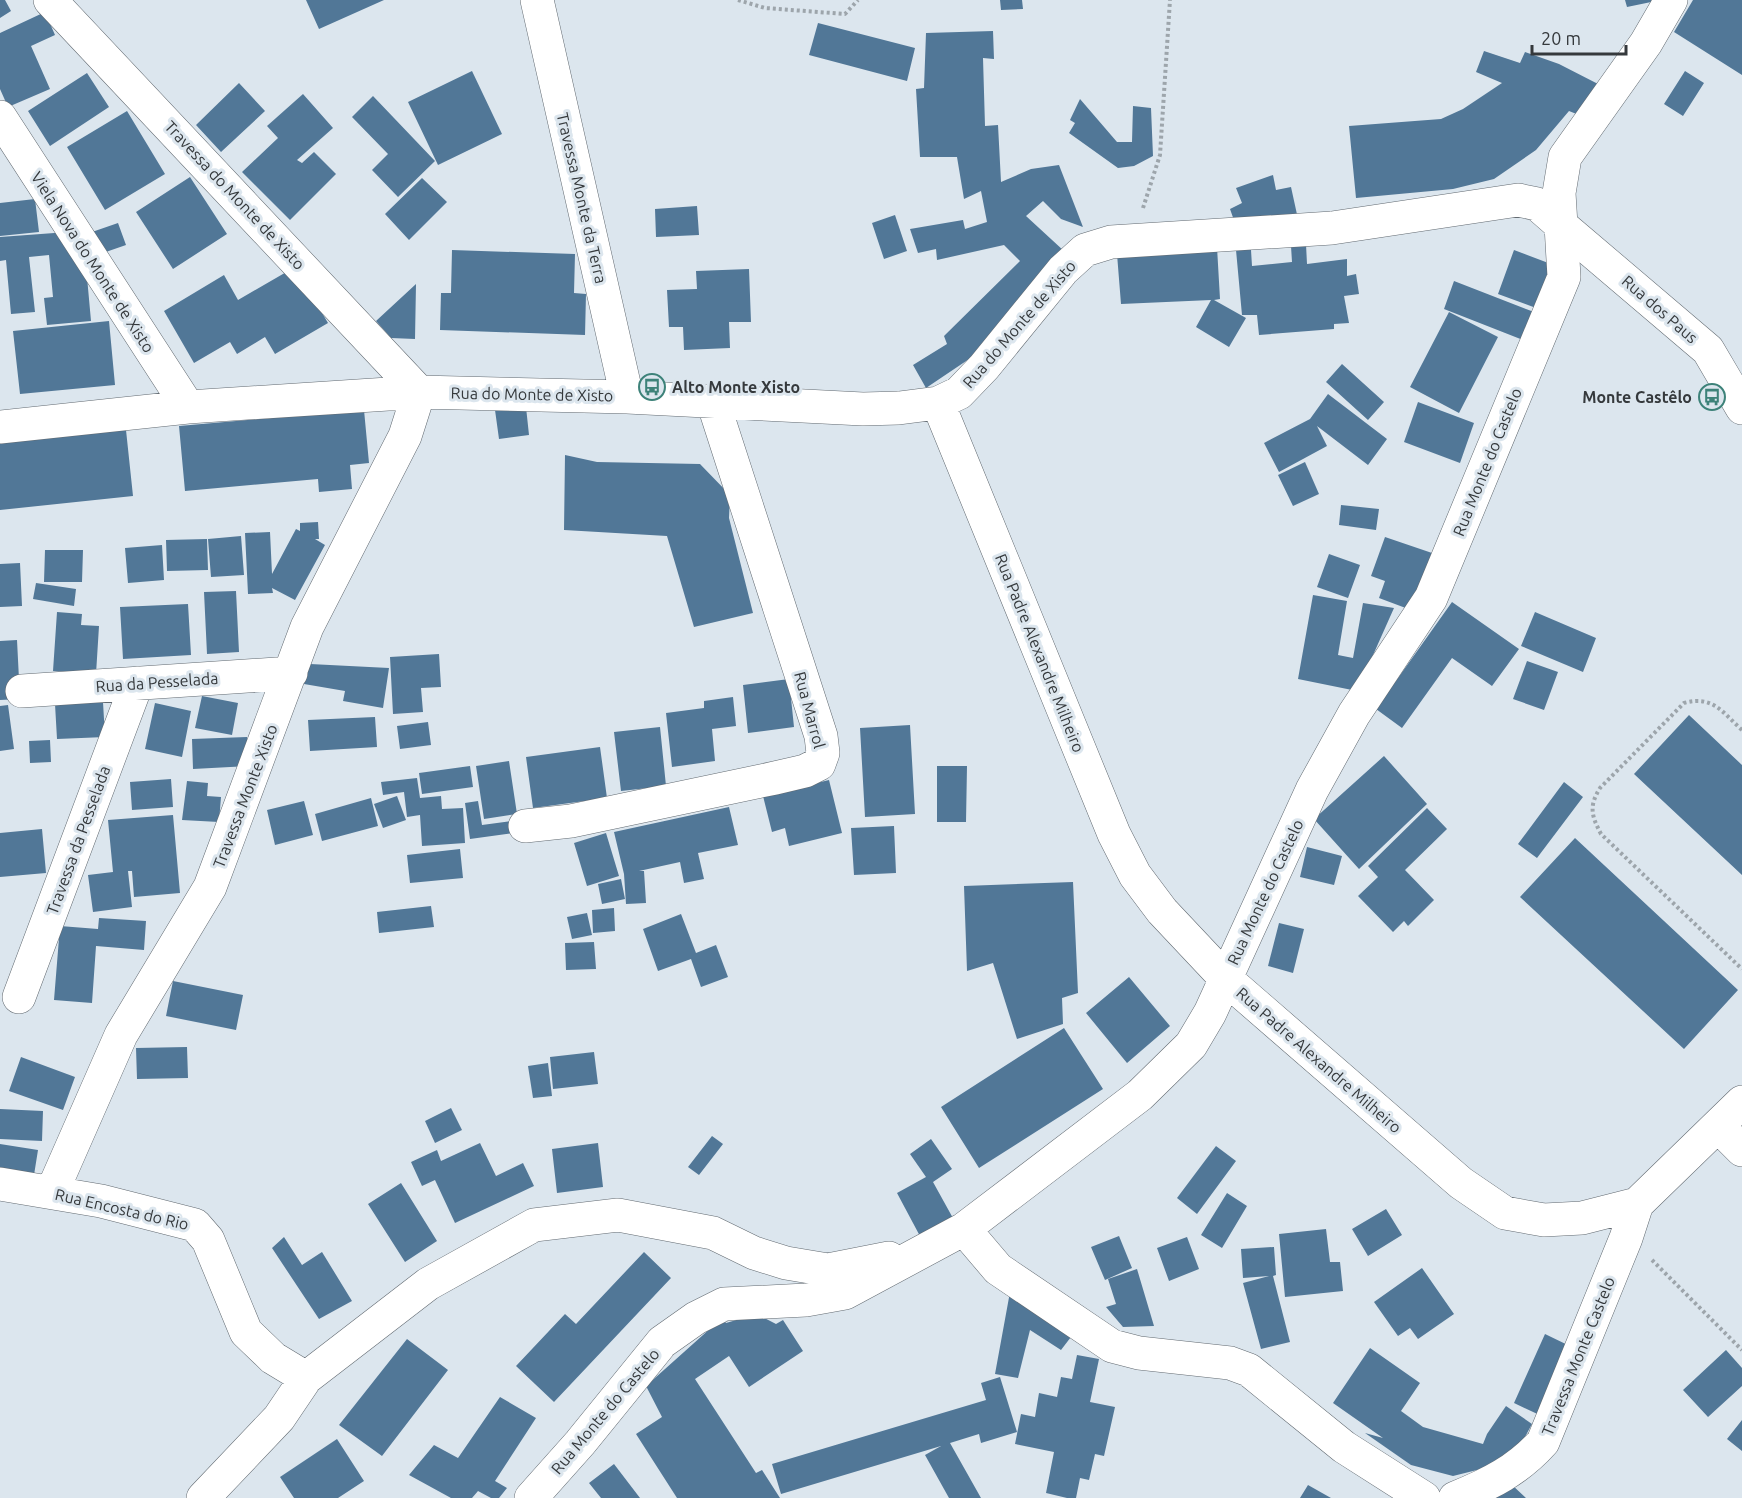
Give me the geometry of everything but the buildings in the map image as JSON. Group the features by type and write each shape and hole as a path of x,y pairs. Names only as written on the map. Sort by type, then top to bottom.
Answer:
{"street":[{"name":"Travessa do Monte de Xisto","path":"50,0 418,392"},
{"name":"Travessa Monte da Terra","path":"537,0 627,397"},
{"name":"Rua Monte do Castelo","path":"531,1498 580,1443 662,1342 696,1318 724,1304 806,1300 844,1293 964,1229 1140,1095 1191,1045 1226,979 1312,790 1354,714 1431,598 1564,278 1558,194 1565,157 1646,42 1671,0"},
{"name":"Viela Nova do Monte de Xisto","path":"0,117 14,164 188,407"},
{"name":"Rua do Monte de Xisto","path":"0,427 188,407 418,392 627,397 863,409 899,408 938,403 959,393 984,367 1063,270 1085,250 1111,242 1332,228 1518,200 1537,204 1561,225"},
{"name":"Rua dos Paus","path":"1561,225 1708,350 1742,408"},
{"name":"Travessa Monte Xisto","path":"52,1192 121,1035 210,887 307,627 405,436 418,392"},
{"name":"Rua Marrol","path":"525,826 571,821 775,778 805,771 819,764 823,753 821,736 713,402"},
{"name":"Rua Padre Alexandre Milheiro","path":"938,403 1114,834 1135,875 1162,911 1226,979 1461,1183 1505,1213 1544,1220 1582,1218 1636,1204 1719,1127 1742,1102"},
{"name":"Rua da Pesselada","path":"22,691 291,673"},
{"name":"Travessa da Pesselada","path":"19,997 137,683"},
{"path":"1719,1127 1742,1150"},
{"name":"Rua Encosta do Rio","path":"0,1184 101,1201 195,1225 208,1240 246,1332 273,1358 306,1378"},
{"name":"Travessa Monte Castelo","path":"1455,1498 1497,1481 1528,1460 1543,1442 1626,1238 1636,1204"},
{"path":"203,1498 279,1418 306,1378 428,1284 534,1225 618,1215 713,1233 754,1253 786,1263 828,1270 919,1252"},
{"path":"964,1229 998,1269 1112,1346 1139,1353 1230,1363 1249,1370 1344,1447 1424,1498"}],"path":[{"path":"738,0 765,8 846,14 858,0"},
{"path":"1132,241 1160,155 1170,0"},
{"path":"1742,730 1716,705 1700,699 1684,703 1600,788 1591,802 1592,816 1601,834 1742,969"},
{"path":"1626,1238 1674,1280 1742,1350"}],"place":[{"name":"Alto Monte Xisto","path":"652,387"},
{"name":"Monte Castêlo","path":"1712,397"}]}
